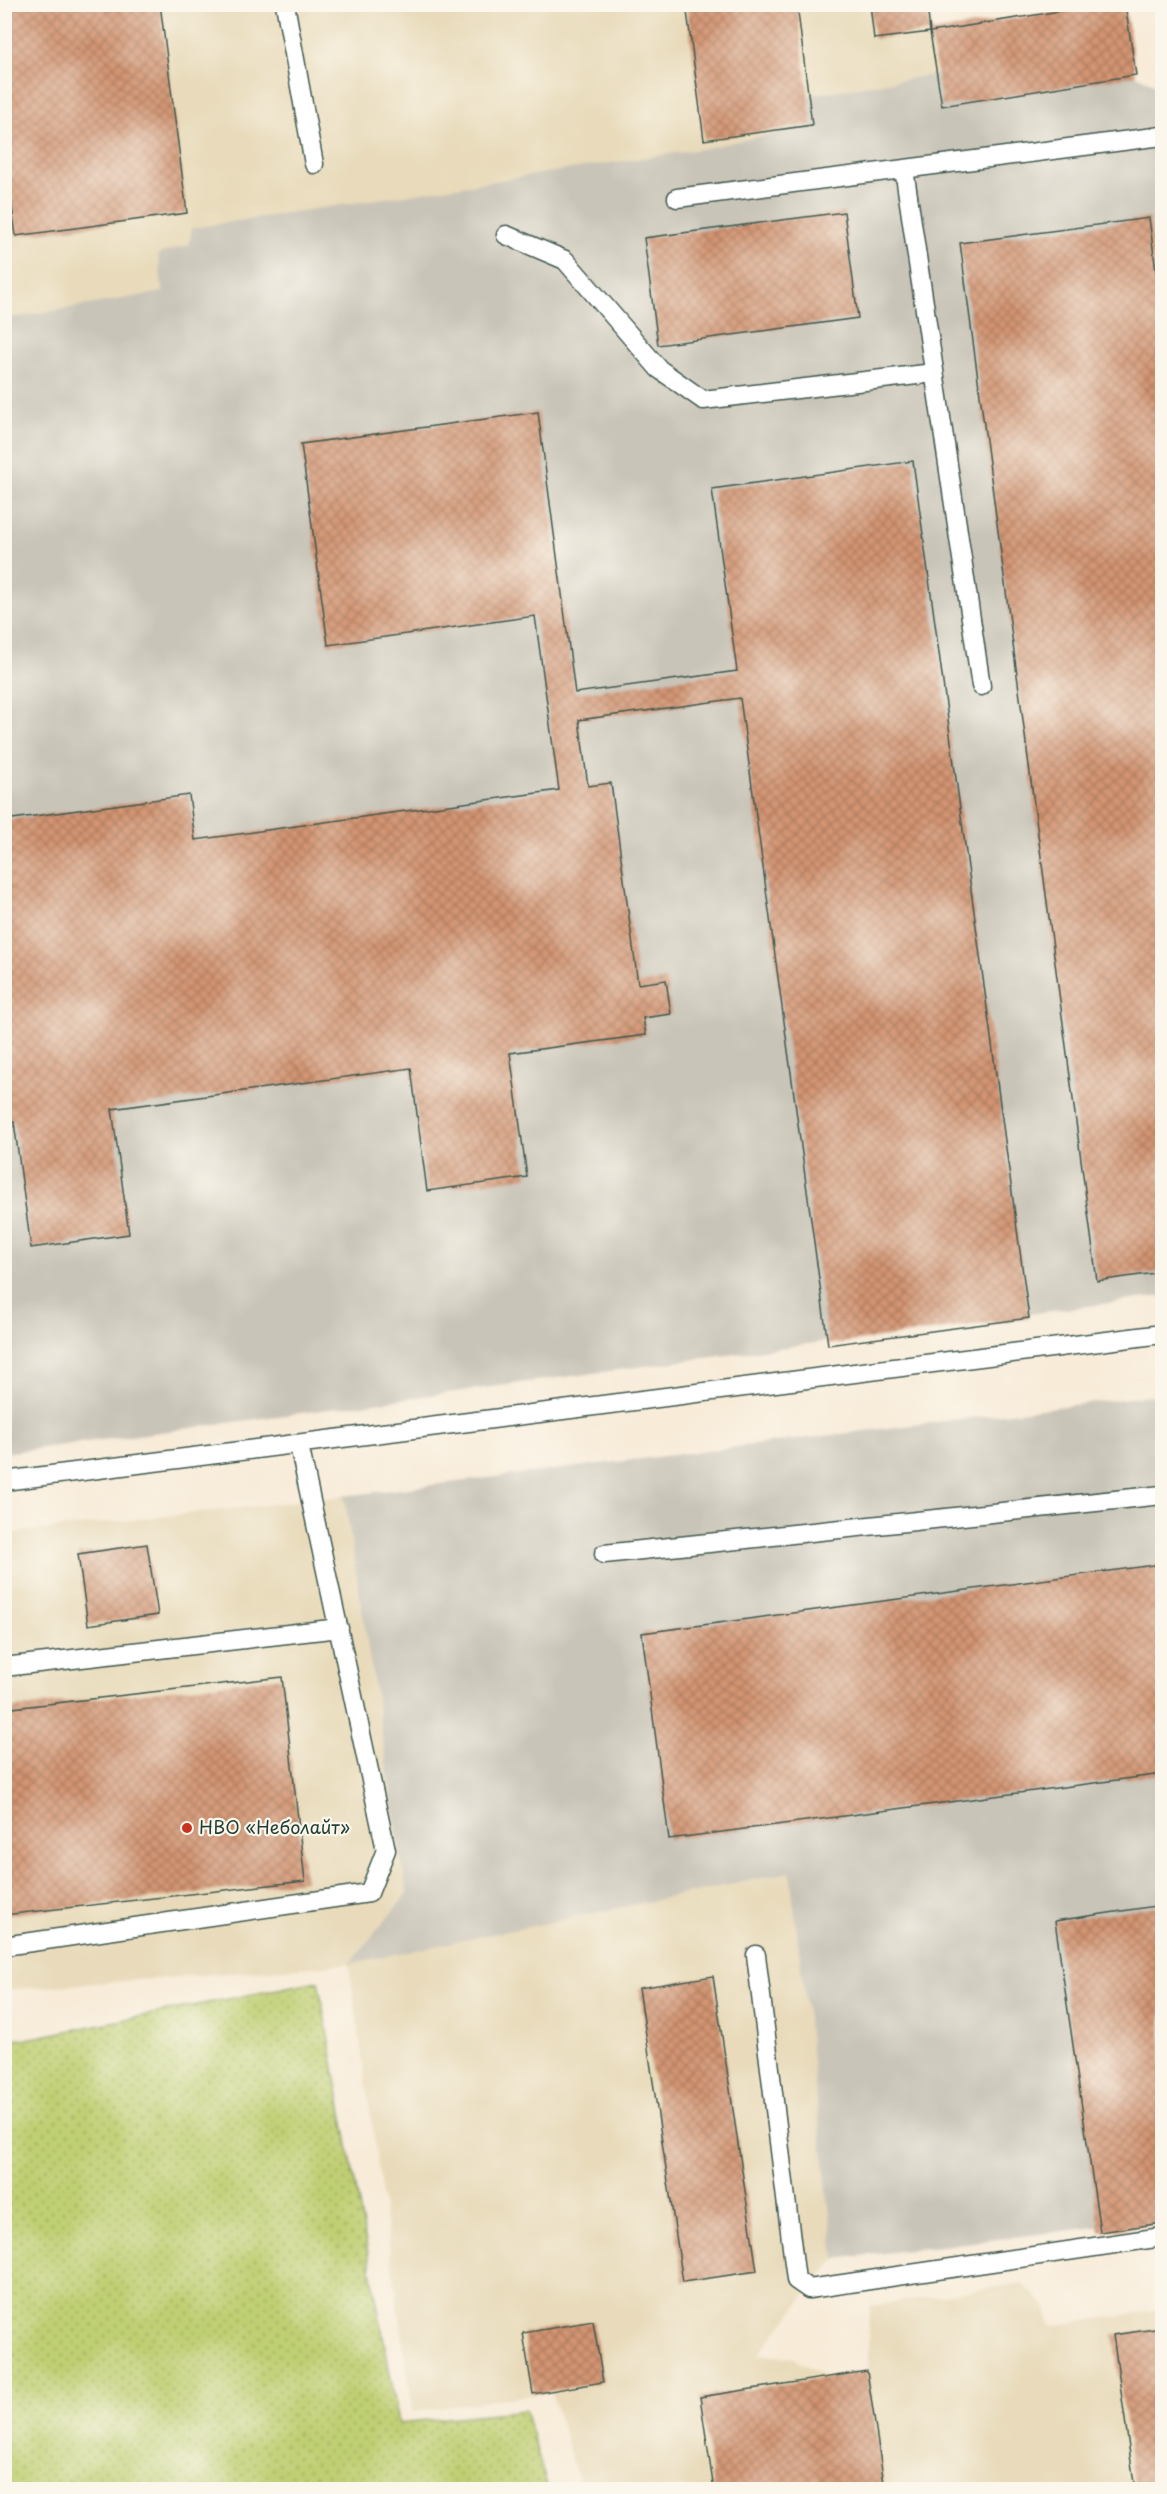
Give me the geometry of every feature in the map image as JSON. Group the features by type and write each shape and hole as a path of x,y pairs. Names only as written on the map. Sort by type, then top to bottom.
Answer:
{"lane":[{"path":"285,4 314,164"},
{"path":"677,198 1162,136"},
{"path":"904,169 981,686"},
{"path":"506,235 565,260 659,369 703,400 934,373"},
{"path":"4,1481 1162,1334"},
{"path":"4,1946 369,1893 386,1850 299,1444"},
{"path":"604,1554 1162,1495"},
{"path":"4,1667 339,1628"},
{"path":"756,1955 796,2280 809,2289 1162,2237"}],"shaded area":[{"path":"5,5 930,5 937,74 809,95 812,125 701,149 189,245 164,292 5,319"},
{"path":"937,74 1136,75 1162,88 1162,1296 5,1453 5,319 163,292 158,254 189,245 192,228 701,149 812,125 809,95"},
{"path":"1162,1394 1162,1772 1096,1781 1162,1773 1162,2219 835,2259 790,1872 349,1964 407,1894 344,1496"},
{"path":"344,1496 407,1894 350,1963 790,1872 835,2259 759,2354 794,2358 828,2378 867,2371 870,2306 1022,2283 1047,2307 1050,2326 1162,2309 1162,2489 581,2489 551,2392 413,2412 349,1964 5,1990 5,1534"}],"green space":[{"path":"318,1981 399,2423 525,2410 548,2489 5,2489 5,2040 27,2039"}],"building":[{"path":"4,4 160,4 187,213 16,236 4,146"},
{"path":"686,4 797,4 812,125 704,140"},
{"path":"870,4 927,4 930,32 874,39"},
{"path":"1103,4 1125,4 1136,75 942,106 930,32"},
{"path":"844,212 858,318 658,345 644,238"},
{"path":"1149,218 1162,316 1162,1272 1097,1281 960,243"},
{"path":"538,412 575,693 737,671 712,489 913,461 1029,1318 828,1345 740,698 579,720 588,786 611,783 638,984 666,980 671,1014 643,1018 646,1035 510,1053 527,1177 427,1191 411,1068 112,1109 129,1234 31,1248 14,1122 5,1123 5,820 189,795 195,840 559,790 535,616 328,645 301,444"},
{"path":"147,1544 158,1615 88,1625 78,1554"},
{"path":"1162,1564 1162,1774 669,1839 642,1633"},
{"path":"282,1677 305,1881 4,1915 4,1709"},
{"path":"1162,1905 1162,2223 1100,2232 1055,1921"},
{"path":"713,1976 757,2271 683,2282 639,1988"},
{"path":"593,2321 603,2382 533,2394 523,2333"},
{"path":"1162,2328 1162,2490 1135,2490 1113,2335"},
{"path":"867,2371 885,2490 714,2490 700,2397"}],"place":[{"name":"НВО «Неболайт»","path":"187,1828"}]}
